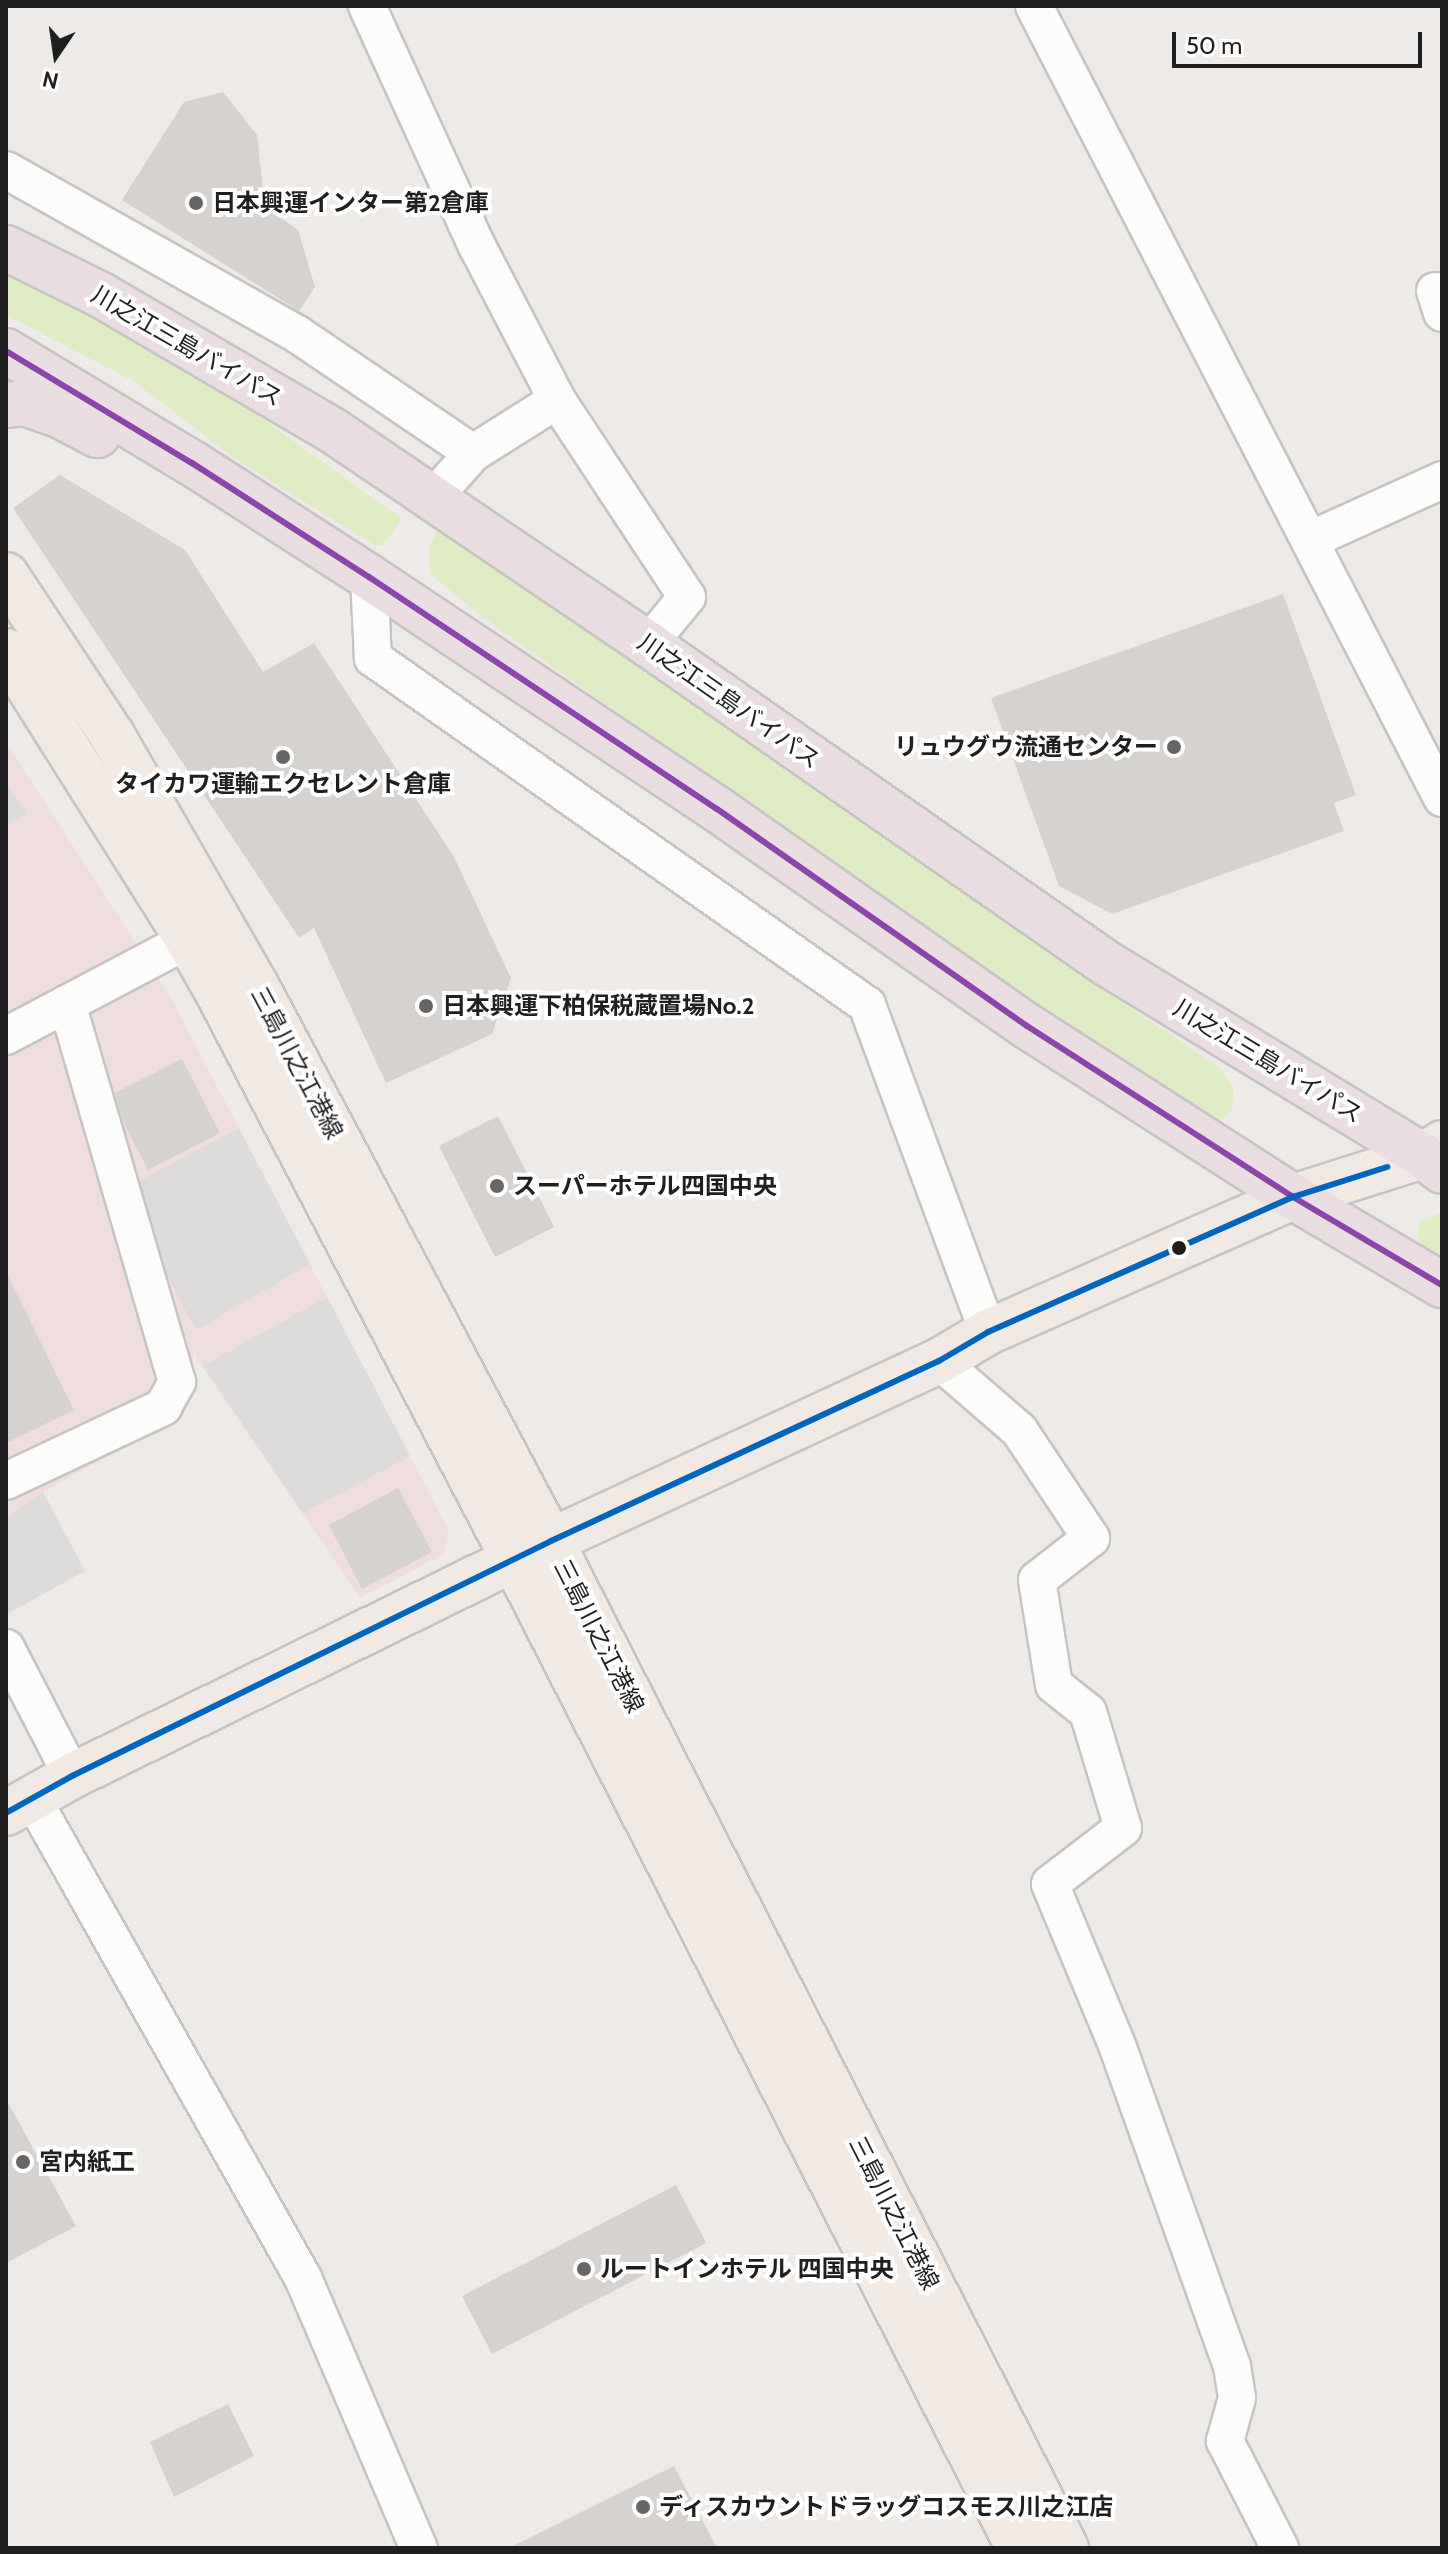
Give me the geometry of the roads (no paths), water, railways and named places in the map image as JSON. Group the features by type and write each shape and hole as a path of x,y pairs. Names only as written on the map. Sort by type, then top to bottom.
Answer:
{"highway":[{"name":"川之江三島バイパス","path":"6,248 129,311 332,430 648,644 1106,963 1436,1157"},
{"path":"6,351 192,463 369,577 717,809 1027,1026 1293,1197 1442,1285"},
{"path":"6,405 24,403 61,416 369,577"}],"main road":[{"name":"三島川之江港線","path":"6,575 112,735 257,987 1019,2548"},
{"name":"三島川之江港線","path":"6,651 188,940 532,1551 1066,2548"},
{"path":"19,1806 72,1776 532,1551 939,1361 988,1332 1293,1197 1436,1157"}],"street":[{"path":"367,6 477,246 557,400 687,597 648,644"},
{"path":"1034,6 1442,798"},
{"path":"6,170 297,334 473,453"},
{"path":"432,499 473,453 557,400"},
{"path":"1310,540 1442,480"},
{"path":"369,577 373,658 867,1005 988,1332"},
{"path":"6,1036 188,940"},
{"path":"6,1481 163,1407 177,1382 67,1004"},
{"path":"939,1361 1019,1430 1091,1538 1037,1580 1054,1685 1088,1712 1123,1828 1050,1884 1117,2045 1232,2366 1237,2398 1225,2441 1280,2548"},
{"path":"6,1648 72,1776"},
{"path":"19,1806 303,2278 419,2548"}],"place":[{"name":"日本興運インター第2倉庫","path":"196,203"},
{"name":"リュウグウ流通センター","path":"1174,747"},
{"name":"タイカワ運輸エクセレント倉庫","path":"283,757"},
{"name":"日本興運下柏保税蔵置場No.2","path":"426,1006"},
{"name":"スーパーホテル四国中央","path":"497,1186"},
{"name":"宮内紙工","path":"23,2162"},
{"name":"ルートインホテル 四国中央","path":"584,2269"},
{"name":"ディスカウントドラッグコスモス川之江店","path":"643,2507"}]}
